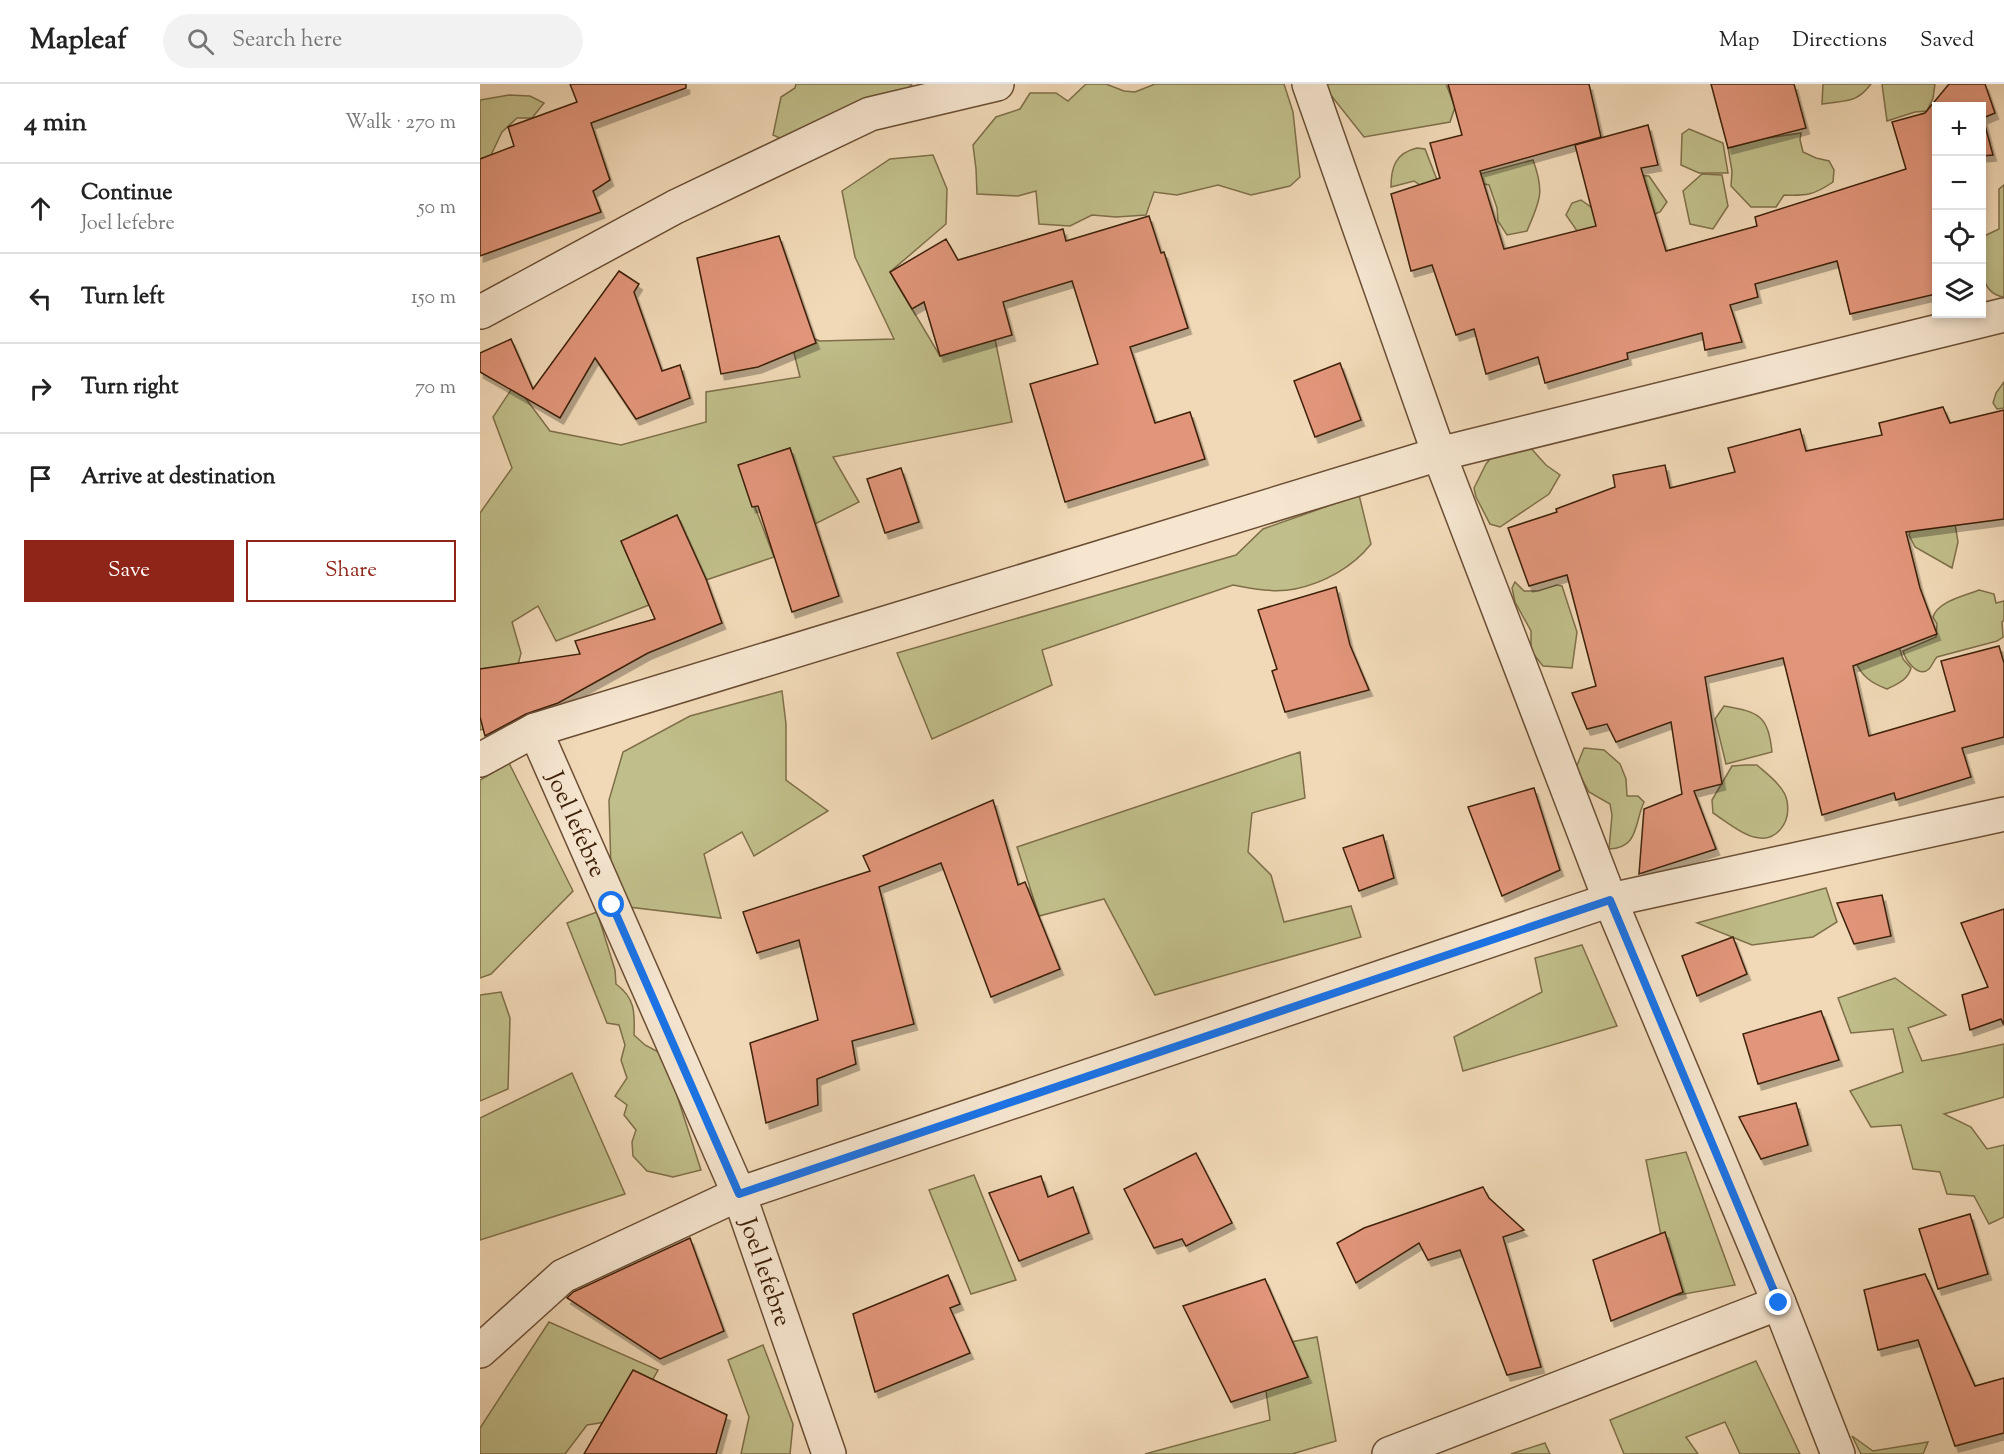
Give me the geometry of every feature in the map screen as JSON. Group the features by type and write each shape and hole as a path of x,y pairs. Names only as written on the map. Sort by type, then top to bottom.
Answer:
{"street":[{"path":"481,312 675,207 870,114 997,84"},
{"path":"1309,84 1439,454 1610,900 1779,1303 1838,1454"},
{"path":"480,760 535,730 1439,454 2004,315"},
{"name":"Joel lefebre","path":"535,730 739,1194 829,1454"},
{"path":"480,1351 563,1276 739,1194 1610,900 2004,814"},
{"path":"1389,1454 1779,1303"}],"shaded area":[{"path":"796,84 912,84 906,91 784,140 773,135 781,97 795,88"},
{"path":"1086,84 1106,84 1124,91 1135,92 1155,84 1284,84 1293,112 1300,177 1290,186 1251,195 1218,185 1177,195 1154,192 1146,215 1116,217 1092,215 1070,226 1039,224 1036,191 1018,196 977,194 973,145 996,117 1020,109 1030,93 1056,93 1068,101"},
{"path":"1322,84 1446,84 1455,107 1450,122 1364,137"},
{"path":"1823,84 1871,84 1855,98 1822,104"},
{"path":"1882,84 1935,84 1933,98 1927,111 1915,112 1887,121"},
{"path":"509,95 530,96 544,103 532,118 517,118 502,132 491,155 480,159 480,100"},
{"path":"1689,129 1723,143 1728,173 1699,173 1681,165 1682,134"},
{"path":"1801,133 1803,152 1829,161 1834,170 1833,182 1810,194 1784,195 1776,207 1751,207 1731,186 1732,171 1728,148 1761,139"},
{"path":"1425,149 1441,190 1423,187 1414,181 1391,187 1396,162 1410,150"},
{"path":"933,155 947,189 946,224 890,272 940,356 995,339 1012,422 833,457 859,502 815,524 790,448 739,465 774,557 706,580 677,515 621,541 649,605 556,641 538,606 512,622 521,653 503,724 480,730 480,513 512,468 493,417 515,384 550,431 621,445 706,422 706,392 800,377 788,329 820,341 894,339 855,257 842,191 890,159"},
{"path":"1533,160 1540,189 1535,211 1527,231 1507,235 1498,221 1497,208 1489,185 1474,182 1476,175"},
{"path":"1702,174 1722,175 1728,206 1713,229 1690,224 1683,191"},
{"path":"1635,175 1649,176 1667,202 1660,212 1630,224 1593,254 1566,215 1572,203 1581,200 1591,207"},
{"path":"2004,185 2004,297 1995,294 1986,284 1986,235 1999,229 1999,189"},
{"path":"2004,382 2004,408 1997,409 1993,403 1996,393"},
{"path":"1528,445 1546,465 1560,475 1549,494 1500,527 1490,524 1476,497 1474,488 1486,464 1495,453"},
{"path":"1359,495 1371,544 1356,560 1337,573 1317,583 1280,591 1233,585 1042,650 1052,685 932,739 897,653 1236,555 1263,529"},
{"path":"1921,502 1953,511 1958,542 1952,568 1915,547 1909,535"},
{"path":"1515,582 1524,591 1538,591 1557,585 1562,586 1577,632 1572,668 1543,666 1531,651 1531,631 1515,602 1512,588"},
{"path":"1979,590 1994,594 1996,603 2004,601 2003,637 1997,641 1937,657 1930,668 1921,672 1916,670 1906,659 1903,651 1936,637 1937,624 1933,617 1940,607"},
{"path":"1890,618 1903,659 1911,668 1905,679 1887,689 1867,678 1855,660"},
{"path":"782,691 786,724 786,780 828,811 754,856 742,832 704,854 721,918 612,905 609,800 623,752 690,716"},
{"path":"1724,706 1746,711 1760,718 1768,730 1772,752 1726,764 1715,719"},
{"path":"1584,748 1604,750 1620,764 1626,779 1627,796 1638,796 1644,802 1631,839 1619,848 1609,849 1612,815 1610,804 1589,792 1576,768"},
{"path":"1300,752 1305,798 1252,813 1248,852 1271,875 1284,922 1351,906 1361,937 1155,995 1104,899 1039,916 1017,847"},
{"path":"509,763 573,891 491,974 480,978 480,780"},
{"path":"1757,765 1783,791 1788,809 1781,829 1776,834 1762,838 1749,836 1713,813 1712,800 1732,766"},
{"path":"1826,888 1837,922 1813,937 1752,945 1697,923"},
{"path":"597,912 615,970 616,984 627,995 632,1006 634,1035 645,1045 664,1055 701,1170 673,1177 647,1171 633,1156 632,1142 636,1130 624,1115 627,1105 615,1096 627,1078 621,1060 625,1045 619,1025 607,1023 567,923"},
{"path":"1582,945 1617,1026 1463,1071 1454,1037 1542,992 1535,958"},
{"path":"1895,978 1946,1015 1908,1028 1922,1061 2004,1044 2004,1097 1944,1114 1971,1127 1987,1149 2004,1145 2004,1217 1989,1224 1974,1196 1947,1194 1940,1172 1913,1169 1901,1125 1871,1127 1850,1091 1903,1072 1893,1029 1851,1033 1838,998"},
{"path":"501,992 510,1018 508,1089 480,1101 480,995"},
{"path":"572,1073 625,1194 480,1240 480,1118"},
{"path":"1686,1152 1735,1285 1673,1296 1646,1160"},
{"path":"974,1175 1016,1280 971,1294 929,1190"},
{"path":"549,1322 658,1370 631,1418 587,1425 565,1454 480,1454 480,1428"},
{"path":"1317,1337 1336,1441 1292,1454 1145,1454 1270,1420 1260,1348"},
{"path":"763,1345 793,1424 790,1454 741,1454 749,1417 728,1360"},
{"path":"1756,1361 1800,1454 1740,1454 1725,1422 1686,1437 1698,1454 1624,1454 1610,1420"},
{"path":"1852,1436 1873,1451 1928,1442 1923,1454 1861,1454"},
{"path":"1545,1443 1550,1454 1511,1454"}],"building":[{"path":"570,84 686,84 686,88 591,123 610,180 593,191 601,212 480,256 480,159 514,146 508,127 577,102"},
{"path":"1448,84 1589,84 1601,137 1480,171 1504,249 1596,226 1575,145 1648,125 1658,165 1641,168 1666,251 1757,226 1755,217 1906,169 1892,122 1925,113 1932,105 1932,295 1850,314 1837,261 1755,284 1758,297 1730,305 1742,342 1705,350 1702,333 1627,353 1628,359 1545,383 1538,357 1486,374 1474,329 1456,335 1432,265 1411,271 1391,194 1440,178 1430,143 1462,135"},
{"path":"1711,84 1794,84 1806,128 1728,148"},
{"path":"1949,84 1985,84 1995,113 1986,117 1986,102 1934,102"},
{"path":"1986,129 1993,155 1986,156"},
{"path":"1149,216 1161,253 1164,252 1188,328 1130,347 1155,423 1190,412 1205,459 1065,502 1030,384 1098,364 1072,281 1003,302 1012,335 940,356 924,302 912,309 890,272 946,239 958,260 1063,229 1066,241"},
{"path":"779,236 816,343 758,367 721,374 697,258"},
{"path":"619,271 639,284 634,292 662,371 680,365 690,398 636,419 595,358 560,418 480,372 480,353 511,339 533,389"},
{"path":"1340,363 1361,420 1315,437 1294,381"},
{"path":"1943,407 1950,423 2004,410 2004,519 1906,532 1920,588 1937,634 1853,666 1869,736 1955,711 1941,661 1999,646 2004,663 2004,737 1962,748 1971,777 1896,800 1894,793 1822,815 1783,658 1705,677 1722,784 1694,791 1716,849 1639,874 1644,809 1682,794 1671,722 1616,742 1607,724 1587,729 1572,693 1596,686 1567,575 1529,586 1508,528 1557,512 1556,509 1615,487 1613,475 1665,465 1670,488 1735,472 1728,448 1800,429 1806,451 1882,435 1879,423"},
{"path":"790,448 839,596 792,612 758,506 752,507 738,465"},
{"path":"901,468 919,522 885,533 867,479"},
{"path":"677,515 706,579 722,623 648,653 558,703 526,714 485,736 480,717 480,669 580,654 575,641 655,619 621,541"},
{"path":"1336,587 1350,645 1369,690 1285,712 1272,671 1277,669 1258,610"},
{"path":"1534,788 1560,870 1502,896 1468,807"},
{"path":"993,800 1018,885 1025,882 1060,969 991,997 941,863 879,887 914,1024 852,1041 856,1064 817,1079 818,1105 766,1123 750,1043 818,1020 799,940 757,953 743,912 870,871 863,856"},
{"path":"1383,835 1394,878 1359,891 1343,848"},
{"path":"1882,895 1891,936 1854,944 1837,903"},
{"path":"2004,909 2004,1025 2001,1019 1970,1030 1962,995 1988,987 1961,923"},
{"path":"1733,937 1747,974 1697,996 1682,956"},
{"path":"1821,1011 1839,1060 1758,1084 1743,1034"},
{"path":"1796,1103 1808,1145 1761,1159 1739,1117"},
{"path":"1196,1153 1232,1223 1186,1246 1182,1239 1154,1248 1124,1189"},
{"path":"1041,1176 1048,1197 1073,1187 1089,1233 1019,1261 989,1193"},
{"path":"1483,1187 1489,1198 1524,1230 1503,1237 1541,1367 1507,1375 1460,1250 1428,1260 1419,1243 1356,1283 1337,1243 1364,1228"},
{"path":"1970,1214 1988,1274 1938,1289 1919,1229"},
{"path":"1665,1232 1683,1292 1611,1321 1593,1260"},
{"path":"690,1238 724,1331 660,1359 567,1298 573,1292"},
{"path":"1925,1274 1975,1386 2004,1378 2004,1433 1955,1446 1918,1340 1878,1350 1864,1290"},
{"path":"948,1275 960,1304 950,1308 970,1353 875,1392 853,1314"},
{"path":"1265,1279 1308,1377 1231,1402 1183,1306"},
{"path":"633,1370 727,1415 716,1454 584,1454"}],"route":[{"path":"612,905 739,1194 1610,900 1779,1303"}]}
